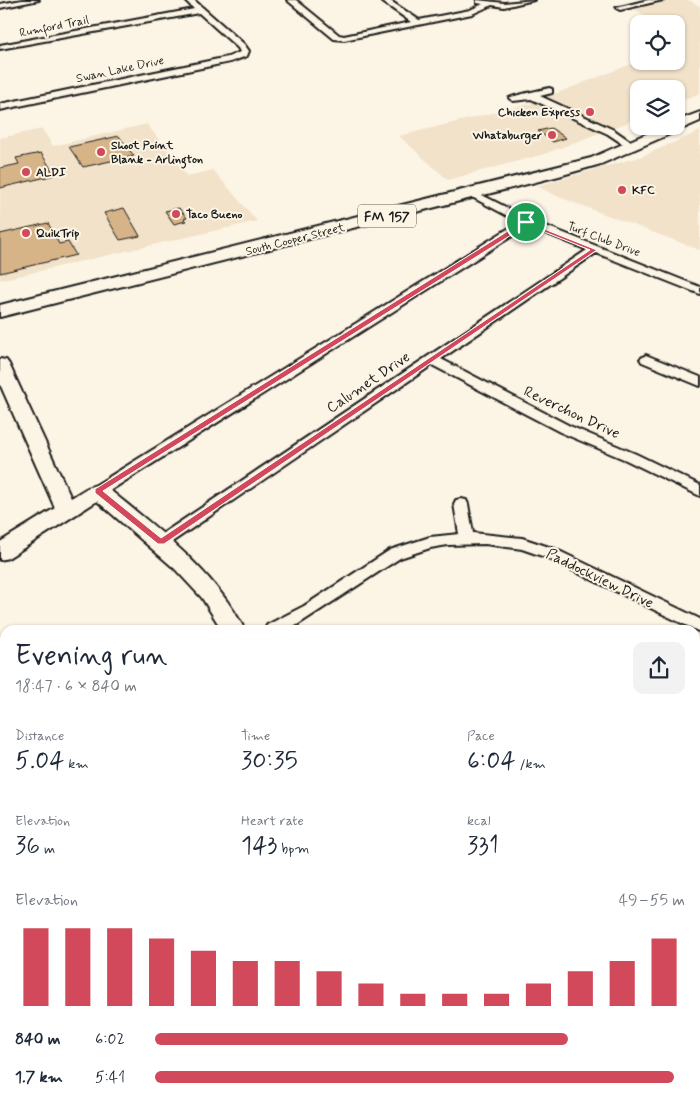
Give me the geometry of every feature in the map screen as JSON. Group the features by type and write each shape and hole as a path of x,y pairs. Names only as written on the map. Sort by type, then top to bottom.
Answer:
{"main road":[{"path":"685,110 700,103"},
{"name":"South Cooper Street","path":"0,311 625,142 700,116"},
{"name":"South Cooper Street","path":"0,298 474,194 596,161 636,135"}],"street":[{"path":"3,4 35,0"},
{"path":"189,0 200,10"},
{"path":"291,0 337,37 349,38 472,12 489,4"},
{"path":"384,0 417,23"},
{"path":"477,0 489,4 512,4 530,0"},
{"path":"642,0 624,4 620,8 658,0"},
{"name":"Rumford Trail","path":"0,47 200,10"},
{"name":"Swan Lake Drive","path":"0,107 230,59 244,54 245,51 242,46 200,10"},
{"path":"513,98 528,97 549,90"},
{"path":"528,97 606,136 625,142"},
{"name":"Turf Club Drive","path":"474,194 526,222 700,291"},
{"path":"0,552 526,222"},
{"name":"Calumet Drive","path":"161,542 594,250"},
{"name":"Reverchon Drive","path":"431,360 565,429 631,457 700,491"},
{"path":"646,360 700,382"},
{"path":"0,364 66,510"},
{"path":"98,491 183,562 210,592 231,625"},
{"path":"461,504 467,539"},
{"name":"Paddockview Drive","path":"284,625 345,587 370,568 394,555 421,544 467,539 501,539 539,549 569,561 698,625"}],"shaded area":[{"path":"667,0 688,0 700,6 700,93 685,99 685,80 630,80 630,121 544,154 448,180 399,136 529,104 630,65 630,70 685,70 685,15 645,15 632,8"},
{"path":"147,124 187,176 213,170 257,221 0,280 0,138 42,129 53,146"},
{"path":"700,131 700,250 559,197 537,186 643,156"}],"building":[{"name":"Whataburger","path":"551,128 566,138 553,142 538,131"},
{"name":"Shoot Point Blank - Arlington","path":"119,136 134,156 83,167 69,147"},
{"name":"ALDI","path":"41,153 55,175 0,188 0,168 19,164 16,158"},
{"path":"124,208 140,236 120,240 104,213"},
{"name":"Taco Bueno","path":"179,208 187,218 184,219 186,221 174,224 165,211"},
{"path":"48,223 59,244 68,242 76,255 0,273 0,234"}],"place":[{"name":"Chicken Express","path":"590,112"},
{"name":"Whataburger","path":"552,135"},
{"name":"Shoot Point Blank - Arlington","path":"101,152"},
{"name":"ALDI","path":"26,172"},
{"name":"KFC","path":"622,190"},
{"name":"Taco Bueno","path":"176,214"},
{"name":"QuikTrip","path":"26,233"}],"route":[{"path":"526,222 594,250 161,542 98,491 434,282 526,222"}]}
